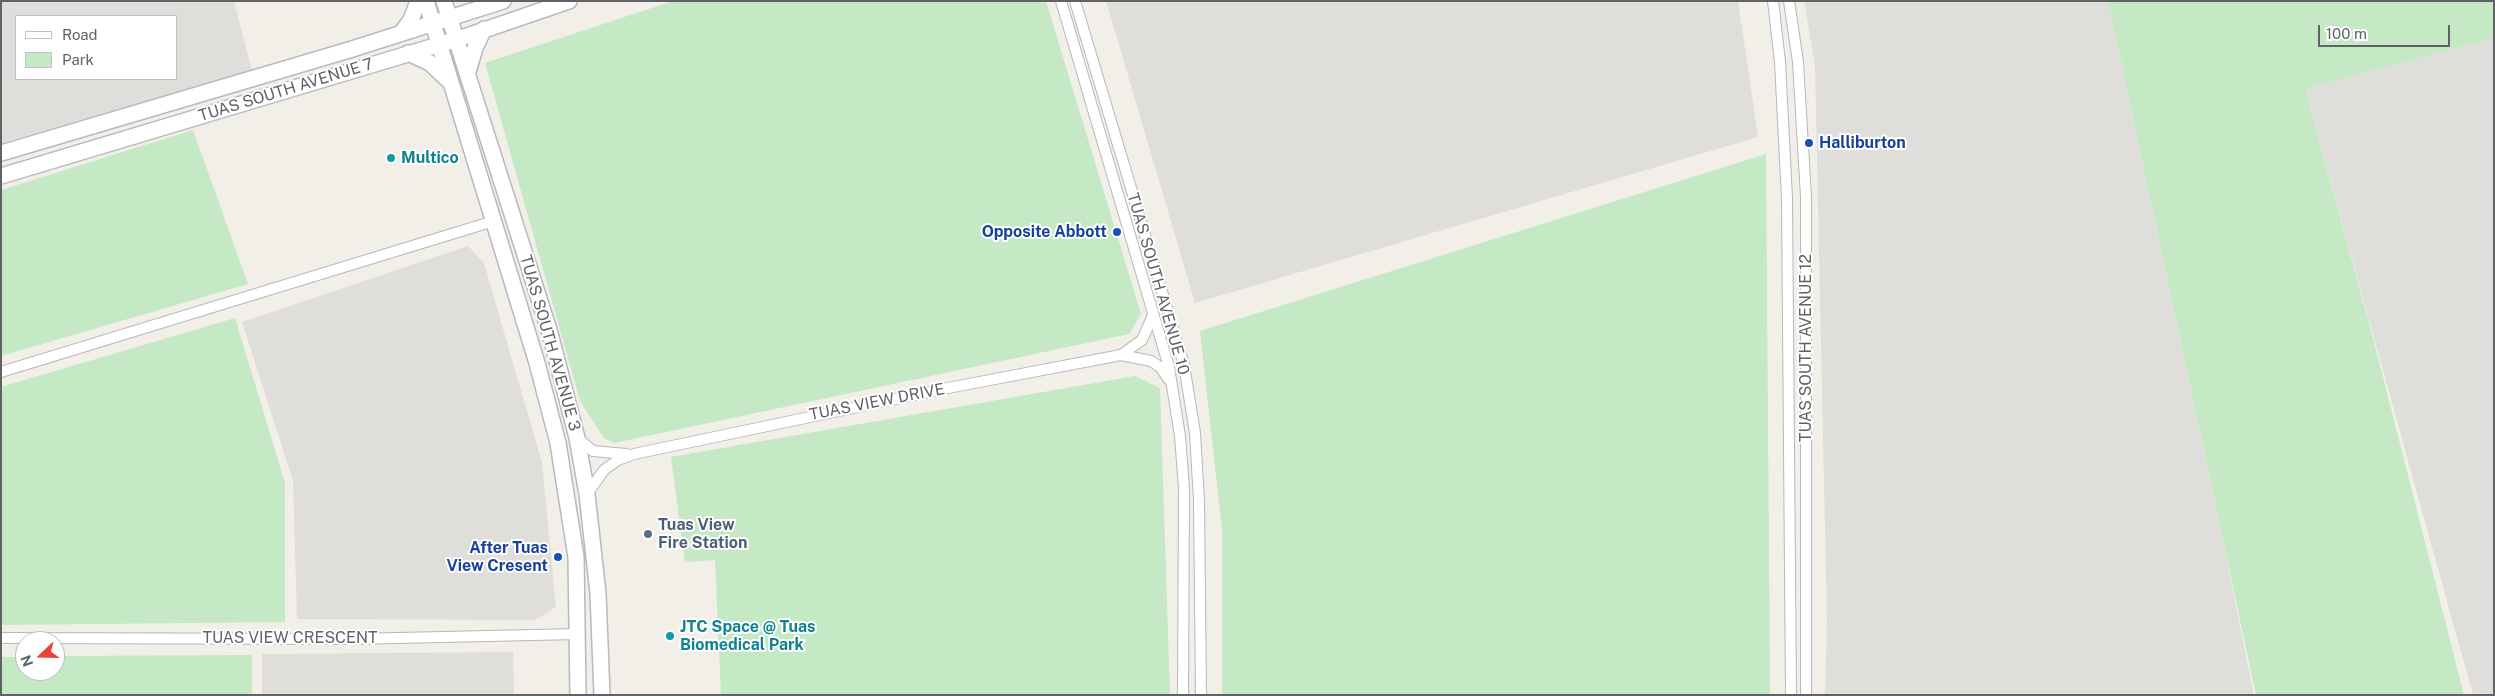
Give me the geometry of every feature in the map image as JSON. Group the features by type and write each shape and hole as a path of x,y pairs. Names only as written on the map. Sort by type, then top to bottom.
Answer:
{"street":[{"path":"402,32 412,20 418,1"},
{"name":"TUAS SOUTH AVENUE 3","path":"426,1 537,362 558,443 576,557 578,695"},
{"name":"TUAS SOUTH AVENUE 3","path":"444,1 458,39 550,333 577,438 587,494 593,548 601,634 602,695"},
{"path":"459,1 478,9"},
{"name":"TUAS SOUTH AVENUE 7","path":"1,153 502,1"},
{"name":"TUAS SOUTH AVENUE 7","path":"1,176 458,39 569,1"},
{"name":"TUAS SOUTH AVENUE 10","path":"1061,1 1153,315 1171,383 1180,436 1184,488 1183,695"},
{"name":"TUAS SOUTH AVENUE 10","path":"1075,1 1184,365 1195,433 1199,501 1201,695"},
{"name":"TUAS SOUTH AVENUE 12","path":"1773,1 1780,62 1787,198 1791,695"},
{"name":"TUAS SOUTH AVENUE 12","path":"1789,1 1798,62 1806,197 1806,695"},
{"path":"468,74 471,56 484,29"},
{"path":"408,53 430,63 452,85"},
{"path":"1,372 494,221"},
{"name":"TUAS VIEW DRIVE","path":"1121,355 1142,340 1153,315"},
{"name":"TUAS VIEW DRIVE","path":"587,494 604,470 618,460 634,454 948,388 1121,355 1151,360 1160,367 1171,383"},
{"name":"TUAS VIEW DRIVE","path":"577,438 593,451 616,455 634,454"},
{"path":"576,557 581,551 593,548"},
{"name":"TUAS VIEW CRESCENT","path":"1,638 353,639 578,634"}],"shaded area":[{"path":"1,1 234,1 252,71 1,143"},
{"path":"1106,1 1738,1 1758,137 1195,303"},
{"name":"Halliburton","path":"1804,1 2108,1 2254,695 1825,695 1827,622 1815,66"},
{"path":"2494,38 2494,695 2473,695 2305,89"},
{"path":"468,246 484,263 542,463 556,607 535,620 297,619 293,481 242,322"},
{"path":"513,652 514,695 262,695 262,654"}],"green space":[{"path":"673,1 1046,1 1141,314 1129,334 614,443 604,438 580,401 485,63"},
{"path":"2108,1 2494,1 2494,38 2305,89 2372,334 2464,695 2256,695"},
{"path":"193,130 248,284 1,356 1,190"},
{"path":"1766,154 1770,695 1222,695 1222,530 1200,331"},
{"path":"235,318 285,483 285,622 1,625 1,387"},
{"path":"1135,376 1160,388 1170,695 721,695 715,560 685,562 671,457"},
{"path":"252,655 252,695 1,695 1,657 15,657 15,681 65,681 65,656"}],"place":[{"name":"Halliburton","path":"1809,143"},
{"name":"Multico","path":"391,158"},
{"name":"Opposite Abbott","path":"1117,232"},
{"name":"Tuas View Fire Station","path":"648,534"},
{"name":"After Tuas View Cresent","path":"558,557"},
{"name":"JTC Space @ Tuas Biomedical Park","path":"670,636"}]}
